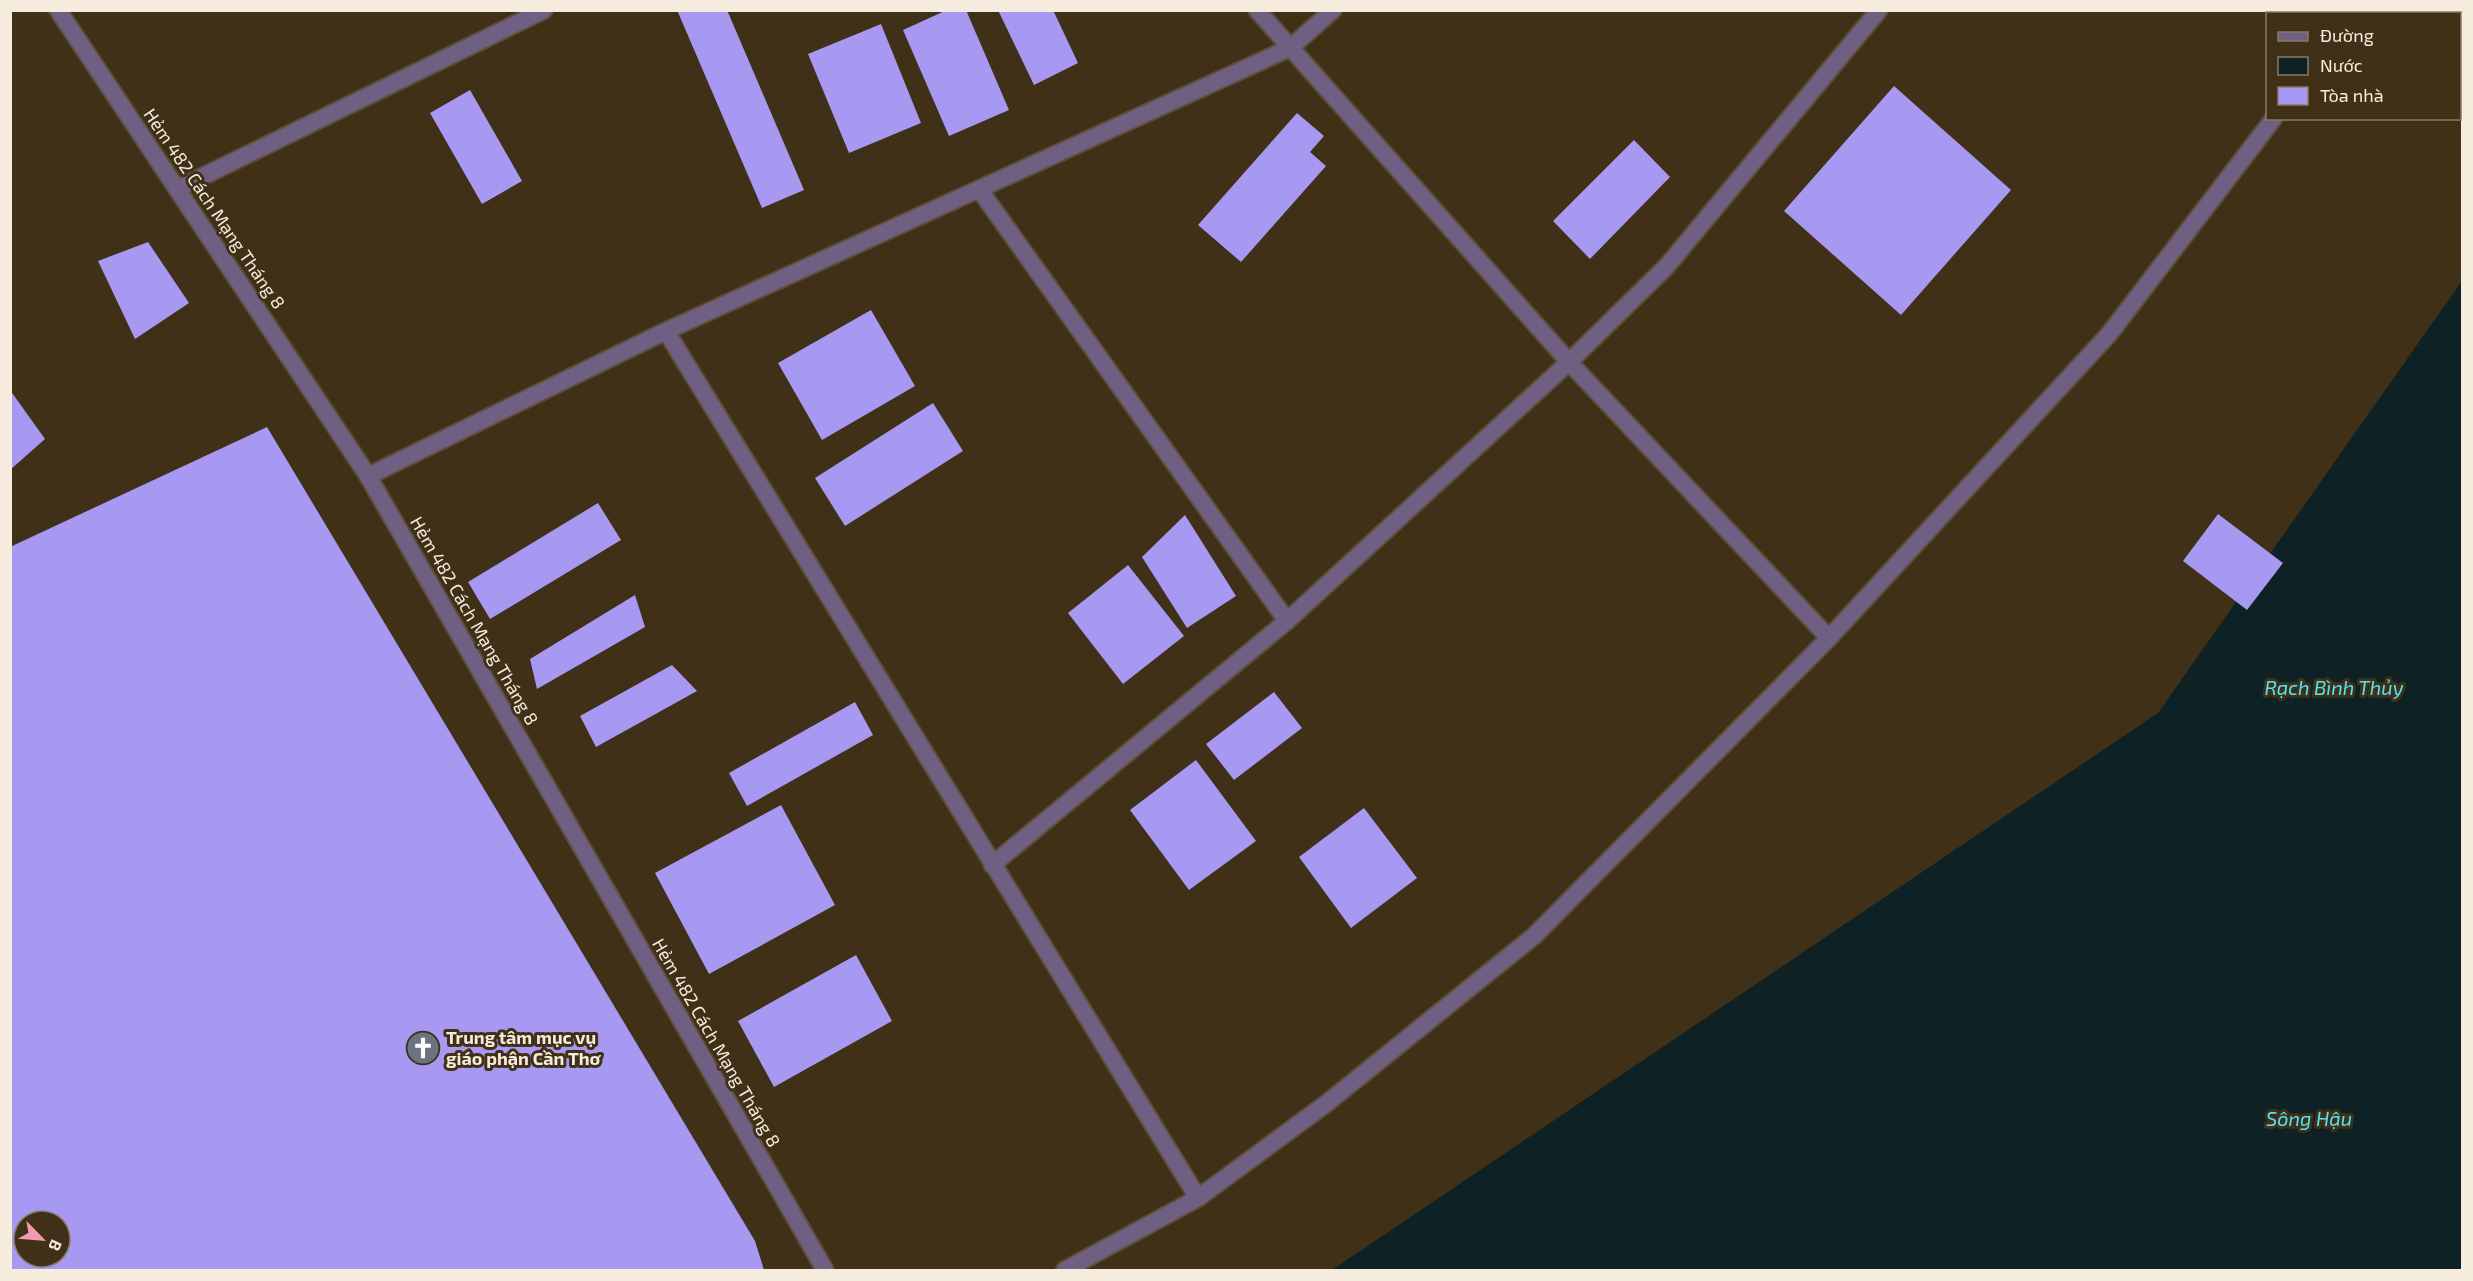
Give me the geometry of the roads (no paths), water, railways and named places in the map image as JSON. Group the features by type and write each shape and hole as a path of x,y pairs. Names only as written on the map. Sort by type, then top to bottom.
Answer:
{"street":[{"name":"Hẻm 482 Cách Mạng Tháng 8","path":"58,10 368,476 825,1270"},
{"path":"177,189 544,10"},
{"path":"1257,10 1569,362 1829,638"},
{"path":"368,476 666,332 1290,48 1333,10"},
{"path":"992,865 1287,621 1569,362 1667,266 1879,10"},
{"path":"1065,1270 1198,1198 1327,1103 1534,936 1829,638 2110,333 2272,120"},
{"path":"979,189 1287,621"},
{"path":"666,332 1198,1198"}],"water":[{"path":"2462,281 2462,1270 1332,1270 2158,713"}],"place":[{"name":"Trung tâm mục vụ giáo phận Cần Thơ","path":"423,1048"}],"water label":[{"name":"Rạch Bình Thủy","path":"2334,688"},
{"name":"Sông Hậu","path":"2309,1119"}]}
